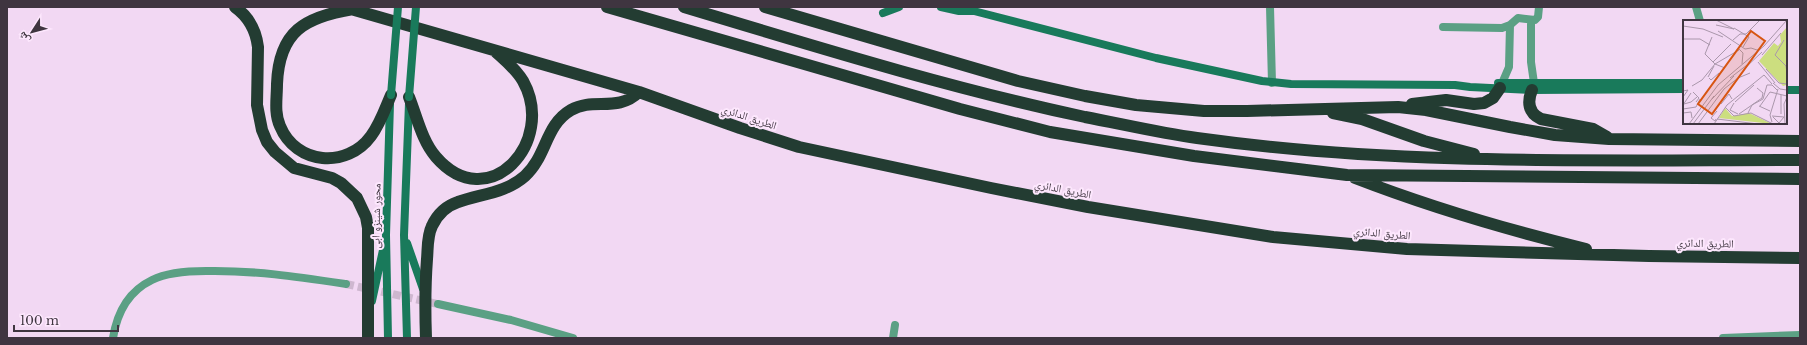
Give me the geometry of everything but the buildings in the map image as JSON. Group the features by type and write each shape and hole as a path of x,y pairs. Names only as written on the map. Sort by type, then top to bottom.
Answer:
{"highway":[{"path":"235,7 248,20 256,36 258,47 258,112 262,130 267,142 279,156 294,168 332,178 341,183 350,190 362,207 368,228 368,338"},
{"path":"607,7 960,109 1050,132 1194,156 1347,175 1800,180"},
{"path":"684,7 878,65 966,89 1120,124 1196,138 1376,155 1499,160 1800,160"},
{"path":"764,7 1018,81 1085,96 1136,105 1204,111 1398,107 1426,110 1510,127 1555,134 1610,139 1800,141"},
{"path":"349,8 318,17 303,26 291,37 282,52 278,68 276,110 282,131 291,143 302,152 322,159 337,159 351,154 371,137 391,95"},
{"name":"الطريق الدائري","path":"349,8 639,92 740,128 799,147 1088,207 1266,236 1407,249 1611,255 1800,258"},
{"path":"409,96 430,149 442,163 458,174 470,178 483,178 499,173 519,158 529,135 532,111 526,88 514,68 495,50"},
{"path":"1398,107 1422,102 1446,100 1474,104 1484,103 1494,98 1502,86"},
{"path":"1533,86 1529,106 1534,116 1541,119 1593,129 1610,139"},
{"path":"426,338 424,293 428,238 431,227 442,212 457,202 507,188 523,178 538,160 553,126 569,111 582,105 619,104 630,100 639,92"},
{"path":"1309,109 1362,119 1424,141 1499,160"},
{"path":"1347,175 1424,202 1504,227 1611,255"}],"street":[{"name":"محور شينزو ابى","path":"388,338 386,235 391,95 398,7"},
{"path":"407,338 404,235 409,96 416,7"},
{"path":"883,13 899,7"},
{"path":"941,7 959,11 970,9 1156,58 1272,83 1455,85 1470,88 1502,86 1683,83"},
{"path":"1270,7 1272,83"},
{"path":"1443,27 1502,28 1510,25 1518,18 1535,20 1538,17 1539,7"},
{"path":"1696,7 1700,20"},
{"path":"1531,20 1531,62 1533,86"},
{"path":"1502,86 1509,67 1510,25"},
{"path":"1787,85 1800,85"},
{"path":"1533,86 1683,89"},
{"path":"1787,90 1800,90"},
{"path":"368,319 386,235"},
{"path":"404,235 424,293"},
{"path":"113,338 119,314 127,301 144,284 164,275 193,271 234,270 273,273 346,284"},
{"path":"438,304 511,320 573,338"},
{"path":"893,338 894,325"},
{"path":"1723,338 1800,335"}],"tunnel":[{"path":"346,284 438,304"}]}
